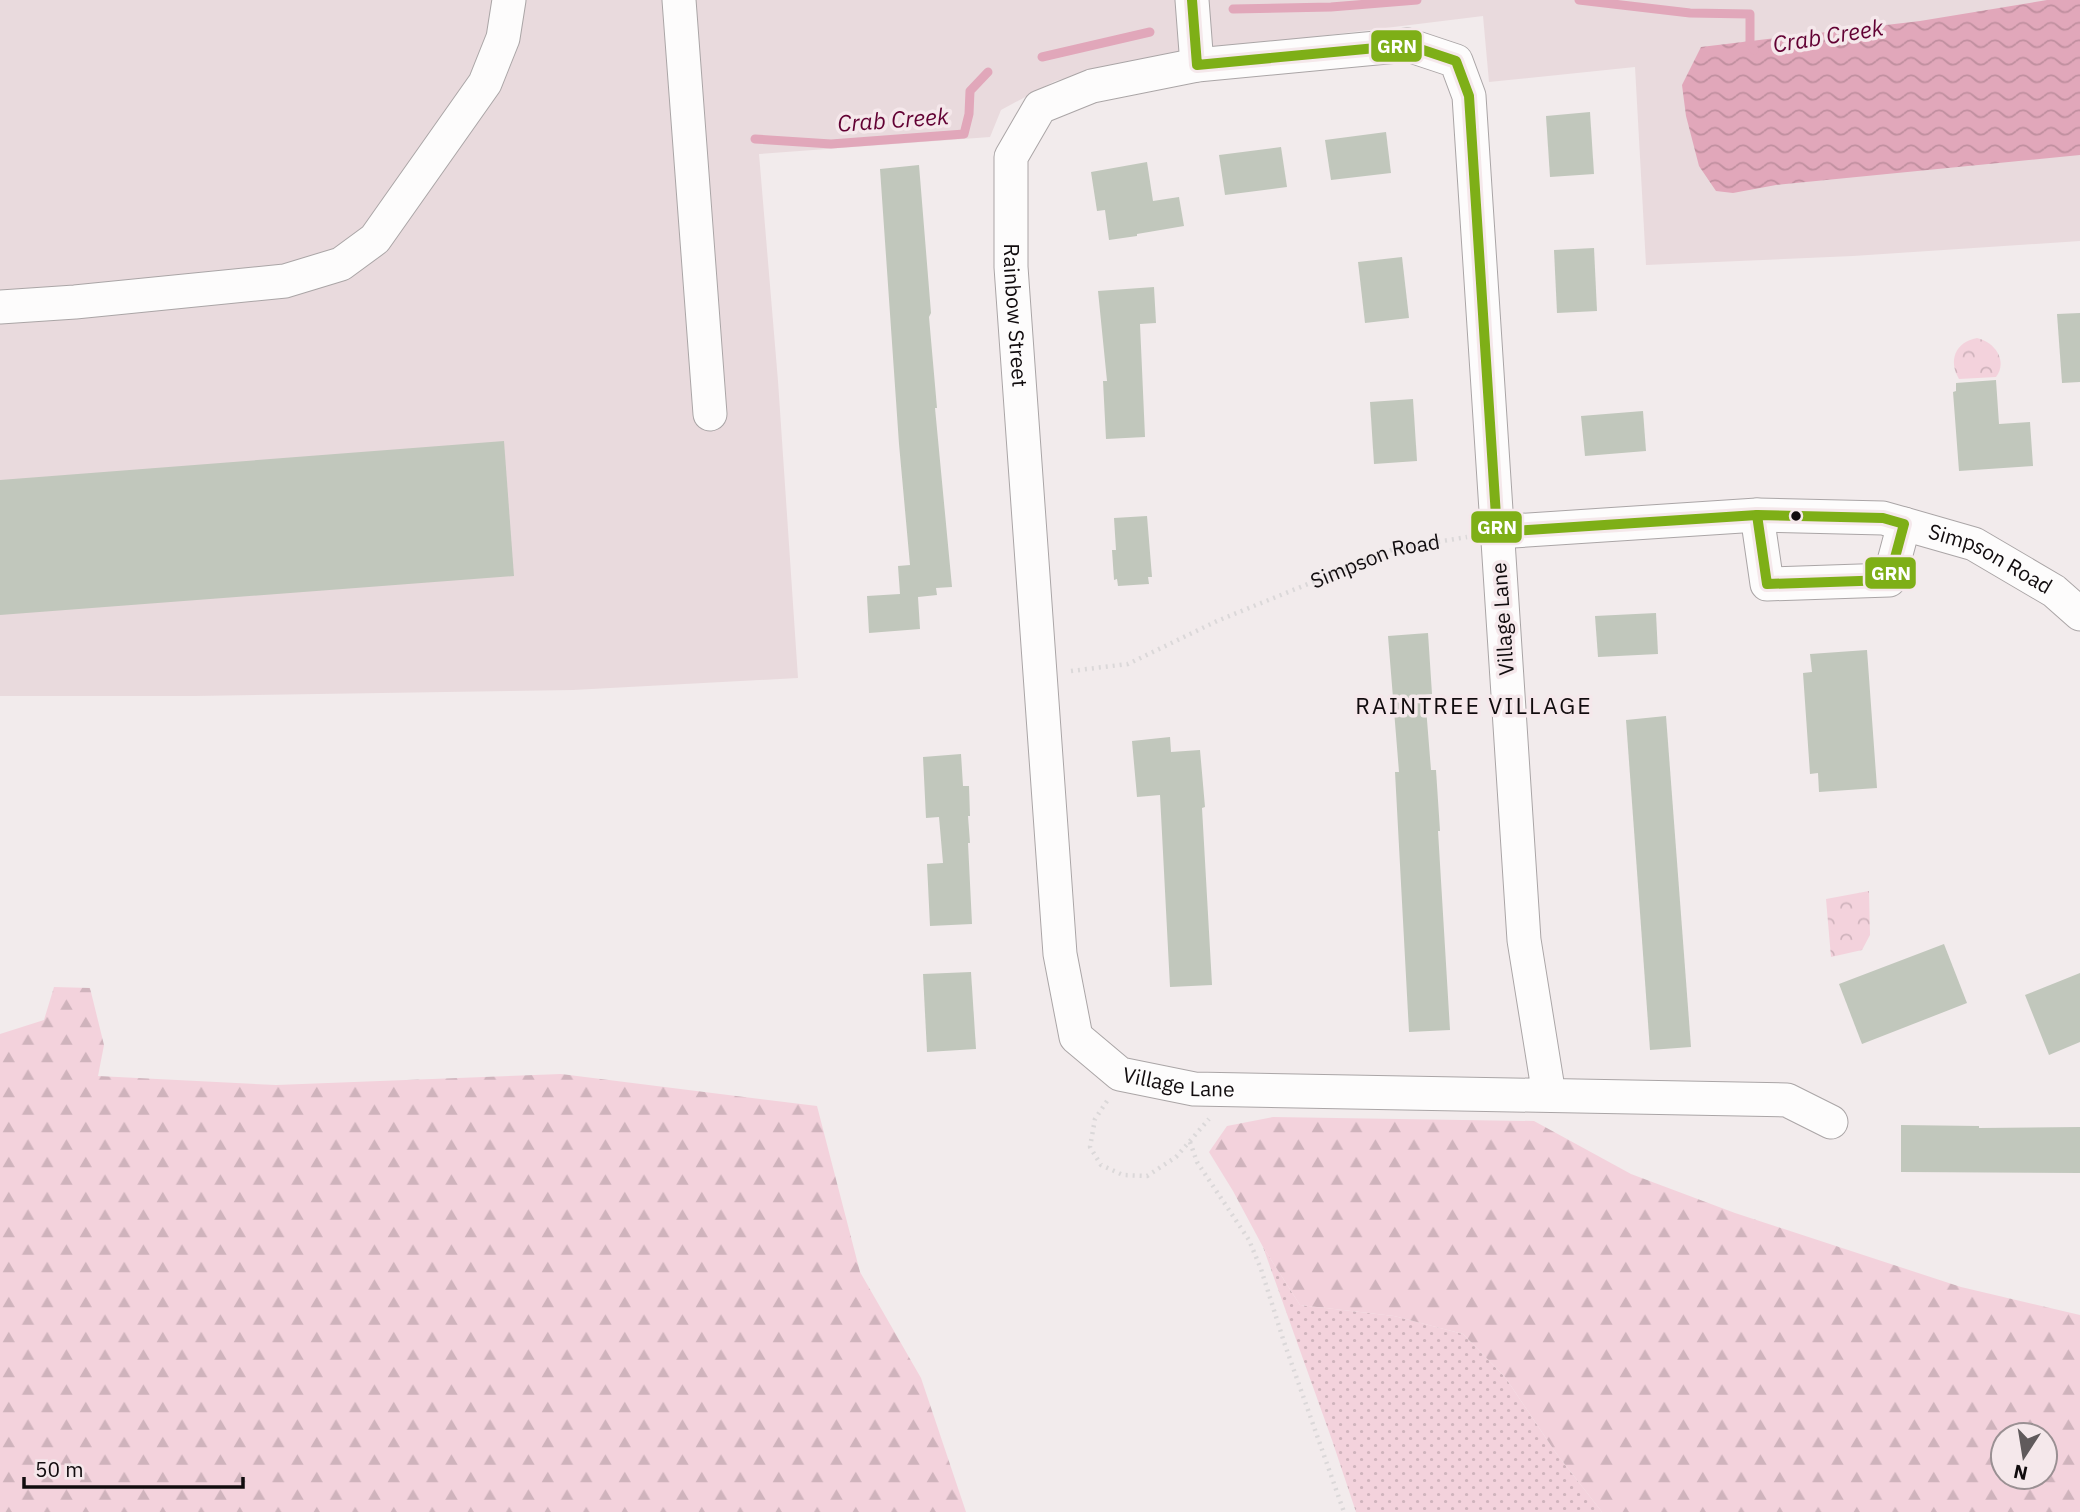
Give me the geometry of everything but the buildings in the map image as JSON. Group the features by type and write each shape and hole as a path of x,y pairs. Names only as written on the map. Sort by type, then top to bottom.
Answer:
{"street":[{"path":"0,307 285,281 341,264 375,239 485,83 503,38 509,0"},
{"path":"679,0 710,414"},
{"path":"1192,0 1197,65"},
{"name":"Rainbow Street","path":"1060,954 1011,267 1011,157 1040,107 1092,86 1197,65 1408,46 1456,61"},
{"name":"Village Lane","path":"1456,61 1469,96 1524,940 1549,1095"},
{"path":"1757,515 1767,584 1889,580 1904,524"},
{"name":"Simpson Road","path":"1497,532 1757,515 1883,518 1974,544 2054,591 2080,614"},
{"name":"Village Lane","path":"1060,954 1076,1037 1120,1074 1194,1089 1787,1100 1832,1122"}],"path":[{"name":"Simpson Road","path":"1039,675 1128,664 1217,621 1394,549 1497,532"},
{"path":"1111,1096 1095,1119 1090,1147 1101,1165 1123,1175 1147,1176 1176,1157 1216,1111"},
{"path":"1190,1142 1196,1162 1249,1240 1344,1512"}],"shaded area":[{"path":"0,0 2080,0 2080,241 1853,256 1646,265 1635,67 1489,82 1483,16 1256,44 1128,64 1055,81 1001,110 990,137 759,154 798,678 573,690 0,696"}],"green space":[{"path":"1977,338 1998,353 2001,365 1999,371 1996,377 1959,379 1954,366 1956,353 1963,344"},
{"path":"1869,891 1870,935 1862,950 1831,957 1826,899"},
{"path":"54,987 90,988 104,1045 98,1076 276,1085 561,1074 817,1106 860,1272 921,1378 966,1512 0,1512 0,1034 44,1020"},
{"path":"1273,1117 1534,1121 1631,1174 1735,1213 1961,1287 2080,1315 2080,1512 1602,1512 1556,1453 1505,1377 1463,1334 1394,1316 1300,1305 1263,1247 1209,1152 1227,1126"},
{"path":"1263,1247 1300,1305 1394,1316 1463,1334 1505,1377 1556,1453 1602,1512 1356,1512"}],"water":[{"path":"2047,0 2080,0 2080,155 1776,185 1733,193 1716,191 1699,166 1686,116 1682,85 1701,47 1920,21"}],"waterway":[{"name":"Crab Creek","path":"1233,9 1331,7 1417,0"},
{"name":"Crab Creek","path":"1579,0 1690,13 1750,14 1750,43 1754,50"},
{"name":"Crab Creek","path":"1042,57 1150,32"},
{"name":"Crab Creek","path":"755,139 831,144 964,134 969,114 970,91 988,72"}],"transit line":[{"name":"GRN","path":"1192,0 1197,65 1408,45 1456,61 1469,96 1497,532 1757,515"},
{"name":"GRN","path":"1757,515 1883,518 1904,524 1889,580 1767,584 1757,515"}],"district":[{"name":"RAINTREE VILLAGE","path":"1474,706"}]}
